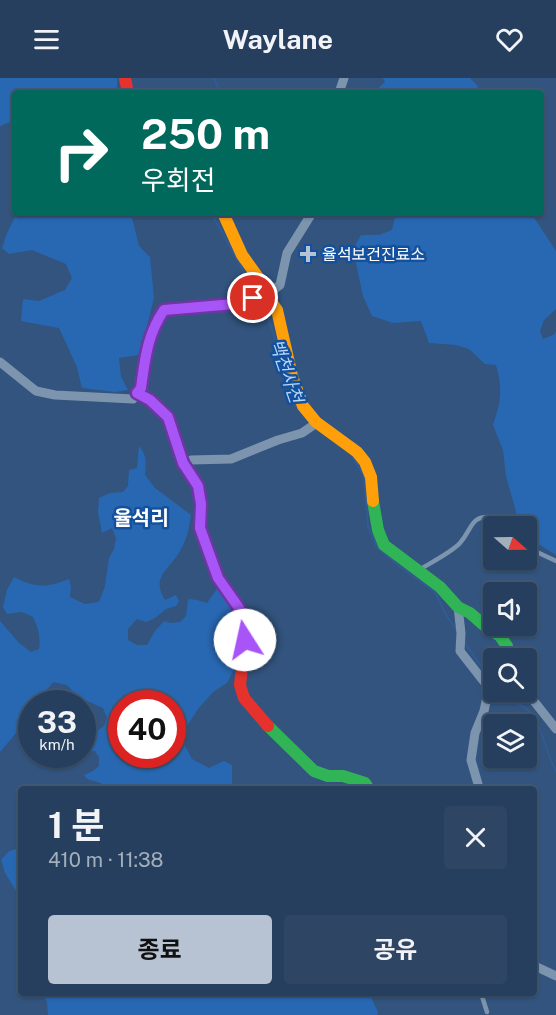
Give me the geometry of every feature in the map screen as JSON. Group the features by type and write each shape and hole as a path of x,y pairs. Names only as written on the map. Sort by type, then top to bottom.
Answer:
{"street":[{"path":"223,216 242,255 265,287 260,296"},
{"path":"0,362 36,391 55,395 133,399 141,388 146,350 155,324 164,310 234,304 260,296 280,285 287,253 310,216"},
{"path":"260,296 277,310 292,376 313,425 357,452 365,462 371,477 378,530 384,545 440,587 458,607 501,636 507,648"},
{"path":"137,393 150,400 168,417 183,463 198,486 201,504 200,528 218,578 239,608 245,640 240,685 244,698 260,718 314,771 328,776 343,776 365,783 367,786"},
{"path":"183,463 190,460 231,459 302,433 313,425"},
{"path":"458,607 460,651 485,683 488,692 484,711 475,733 471,760 478,786"},
{"path":"535,702 556,729"},
{"path":"537,967 556,976"}],"lane":[{"path":"419,570 459,544 473,521 483,516"},
{"path":"537,552 556,561"},
{"path":"483,996 488,1012"}],"shaded area":[{"path":"0,78 117,78 117,90 12,90 12,121 0,126"},
{"path":"383,78 470,78 477,85 478,90 376,90 385,82"},
{"path":"137,216 132,218 139,246 150,257 154,298 138,355 119,358 121,377 128,390 115,392 82,388 77,367 59,328 21,321 23,299 39,301 65,290 72,278 66,264 32,250 9,254 2,248 15,217"},
{"path":"395,216 533,216 556,251 556,309 544,320 540,331 543,339 556,332 556,555 537,543 537,516 517,516 506,476 503,450 493,425 500,395 500,381 496,365 485,364 469,349 456,345 429,343 421,321 393,323 372,316 363,296 353,249 361,235 379,235 392,230"},
{"path":"139,446 145,456 145,475 155,488 191,515 184,542 163,574 160,585 165,600 176,595 179,601 176,606 166,609 146,622 137,619 128,629 128,640 137,645 147,645 164,621 180,622 186,616 188,599 207,603 219,586 230,601 240,638 237,664 227,683 213,692 186,727 186,690 108,690 108,768 186,768 186,748 192,759 209,768 224,761 232,765 232,786 102,786 101,783 87,779 84,775 99,766 99,757 96,752 96,731 104,726 107,718 103,708 96,705 96,690 72,690 67,685 53,682 47,690 18,690 18,731 0,752 0,621 19,643 31,652 39,649 40,645 39,632 33,617 22,612 7,614 3,607 7,590 14,577 41,586 69,579 70,597 85,604 99,602 116,538 112,528 102,533 98,512 99,498 110,493 123,492 128,486 129,470 137,468"},
{"path":"18,849 18,894 5,873 1,860 9,851"},
{"path":"44,996 370,996 378,1012 377,1015 48,1015 47,1002"}],"waterway":[{"name":"백천사천","path":"214,78 219,90"},
{"name":"백천사천","path":"213,216 256,293"},
{"name":"백천사천","path":"259,298 267,314 285,371"},
{"name":"백천사천","path":"287,380 293,402 299,410"},
{"name":"백천사천","path":"351,454 364,476 368,527 377,547 435,592 457,631"},
{"name":"백천사천","path":"463,640 483,669"},
{"name":"백천사천","path":"515,702 533,715 556,771"}],"traffic: fast":[{"path":"373,501 378,530 384,545 440,587 458,607 470,613 500,636 507,648"},
{"path":"268,726 314,771 328,776 343,776 365,783 367,786"}],"traffic: slow":[{"path":"224,216 242,255 265,287 266,295 277,310 292,376 303,406 316,422 357,452 365,462 371,477 373,501"}],"traffic: jam":[{"path":"125,78 127,90"},
{"path":"137,393 150,400 168,417 183,463 197,486 201,504 200,528 218,578 239,608 245,640 240,685 244,698 268,726"}],"place":[{"name":"율석보건진료소","path":"308,254"}],"district":[{"name":"율석리","path":"141,518"}],"route":[{"path":"245,640 239,608 218,578 200,528 201,504 198,486 183,463 168,417 150,400 137,393 141,388 146,350 155,324 164,310 234,304 253,298"}]}
